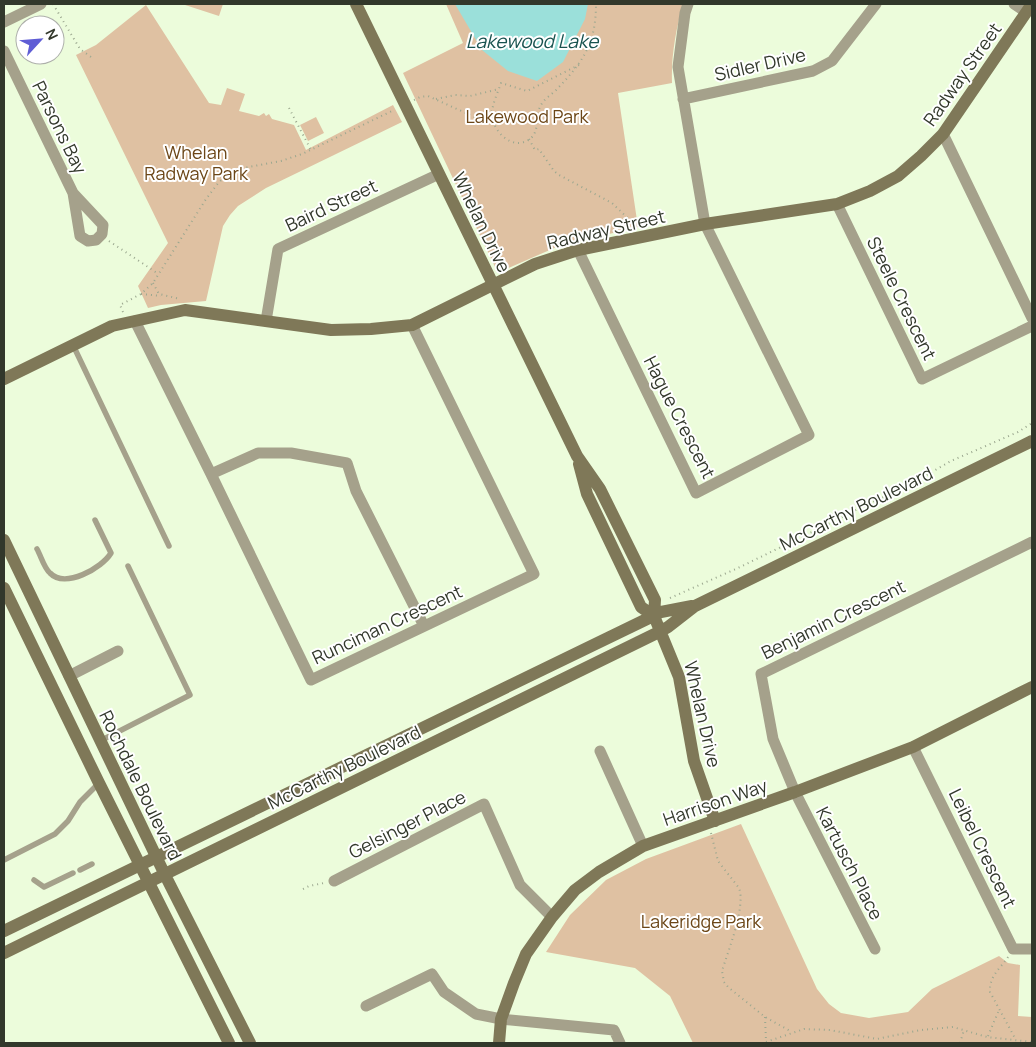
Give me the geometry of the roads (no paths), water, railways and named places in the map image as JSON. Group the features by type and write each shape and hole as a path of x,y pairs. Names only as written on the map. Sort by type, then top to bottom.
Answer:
{"main road":[{"name":"Whelan Drive","path":"356,4 577,456 600,489 655,600 661,631 679,677 694,761 711,822"},
{"name":"Radway Street","path":"4,378 112,326 185,310 331,330 412,325 535,264 578,250 705,224 837,204 870,191 898,176 943,134 1030,11"},
{"name":"McCarthy Boulevard","path":"4,953 661,631 695,606 1032,441"},
{"name":"Rochdale Boulevard","path":"4,540 164,875 250,1043"},
{"name":"Rochdale Boulevard","path":"4,588 148,883 229,1043"},
{"name":"McCarthy Boulevard","path":"4,931 658,614 695,606"},
{"name":"Harrison Way","path":"499,1043 501,1019 526,954 552,917 575,890 599,872 643,846 795,792 913,746 1031,689"}],"street":[{"path":"4,22 41,4"},
{"path":"688,4 685,12 678,67 705,224"},
{"name":"Sidler Drive","path":"682,99 814,71 832,61 876,4"},
{"path":"1014,4 1030,11"},
{"name":"Parsons Bay","path":"4,51 73,192 80,236 83,239 96,240 102,234 103,225 73,192"},
{"path":"943,134 1032,318"},
{"name":"Baird Street","path":"266,321 278,249 439,174"},
{"name":"Steele Crescent","path":"837,204 922,379 1032,326"},
{"name":"Hague Crescent","path":"578,250 696,493 809,435 705,224"},
{"name":"Runciman Crescent","path":"131,322 211,474 311,680 534,574 412,325"},
{"path":"211,474 258,454 291,453 347,463 356,491 424,626"},
{"name":"Benjamin Crescent","path":"795,792 773,739 761,674 1032,542"},
{"path":"69,676 118,651"},
{"name":"Leibel Crescent","path":"913,746 1013,949 1032,949"},
{"path":"600,751 643,846"},
{"name":"Kartusch Place","path":"795,792 874,949"},
{"name":"Gelsinger Place","path":"334,881 484,804 520,885 552,917"},
{"path":"366,1006 432,974 444,992 476,1014 501,1019 614,1030 620,1043"}],"lane":[{"path":"73,345 169,546"},
{"path":"37,549 49,573 59,580 71,579 106,562 111,553 95,520"},
{"path":"100,741 190,695 128,566"},
{"path":"4,860 55,834 68,821 80,802 99,783"},
{"path":"80,870 92,864"},
{"path":"34,880 44,887 73,873"}],"water":[{"name":"Lakewood Lake","path":"455,4 588,4 585,19 563,62 537,81 508,71 482,50"}],"park label":[{"name":"Lakewood Park","path":"527,116"},
{"name":"Whelan Radway Park","path":"196,162"},
{"name":"Lakeridge Park","path":"701,921"}]}
